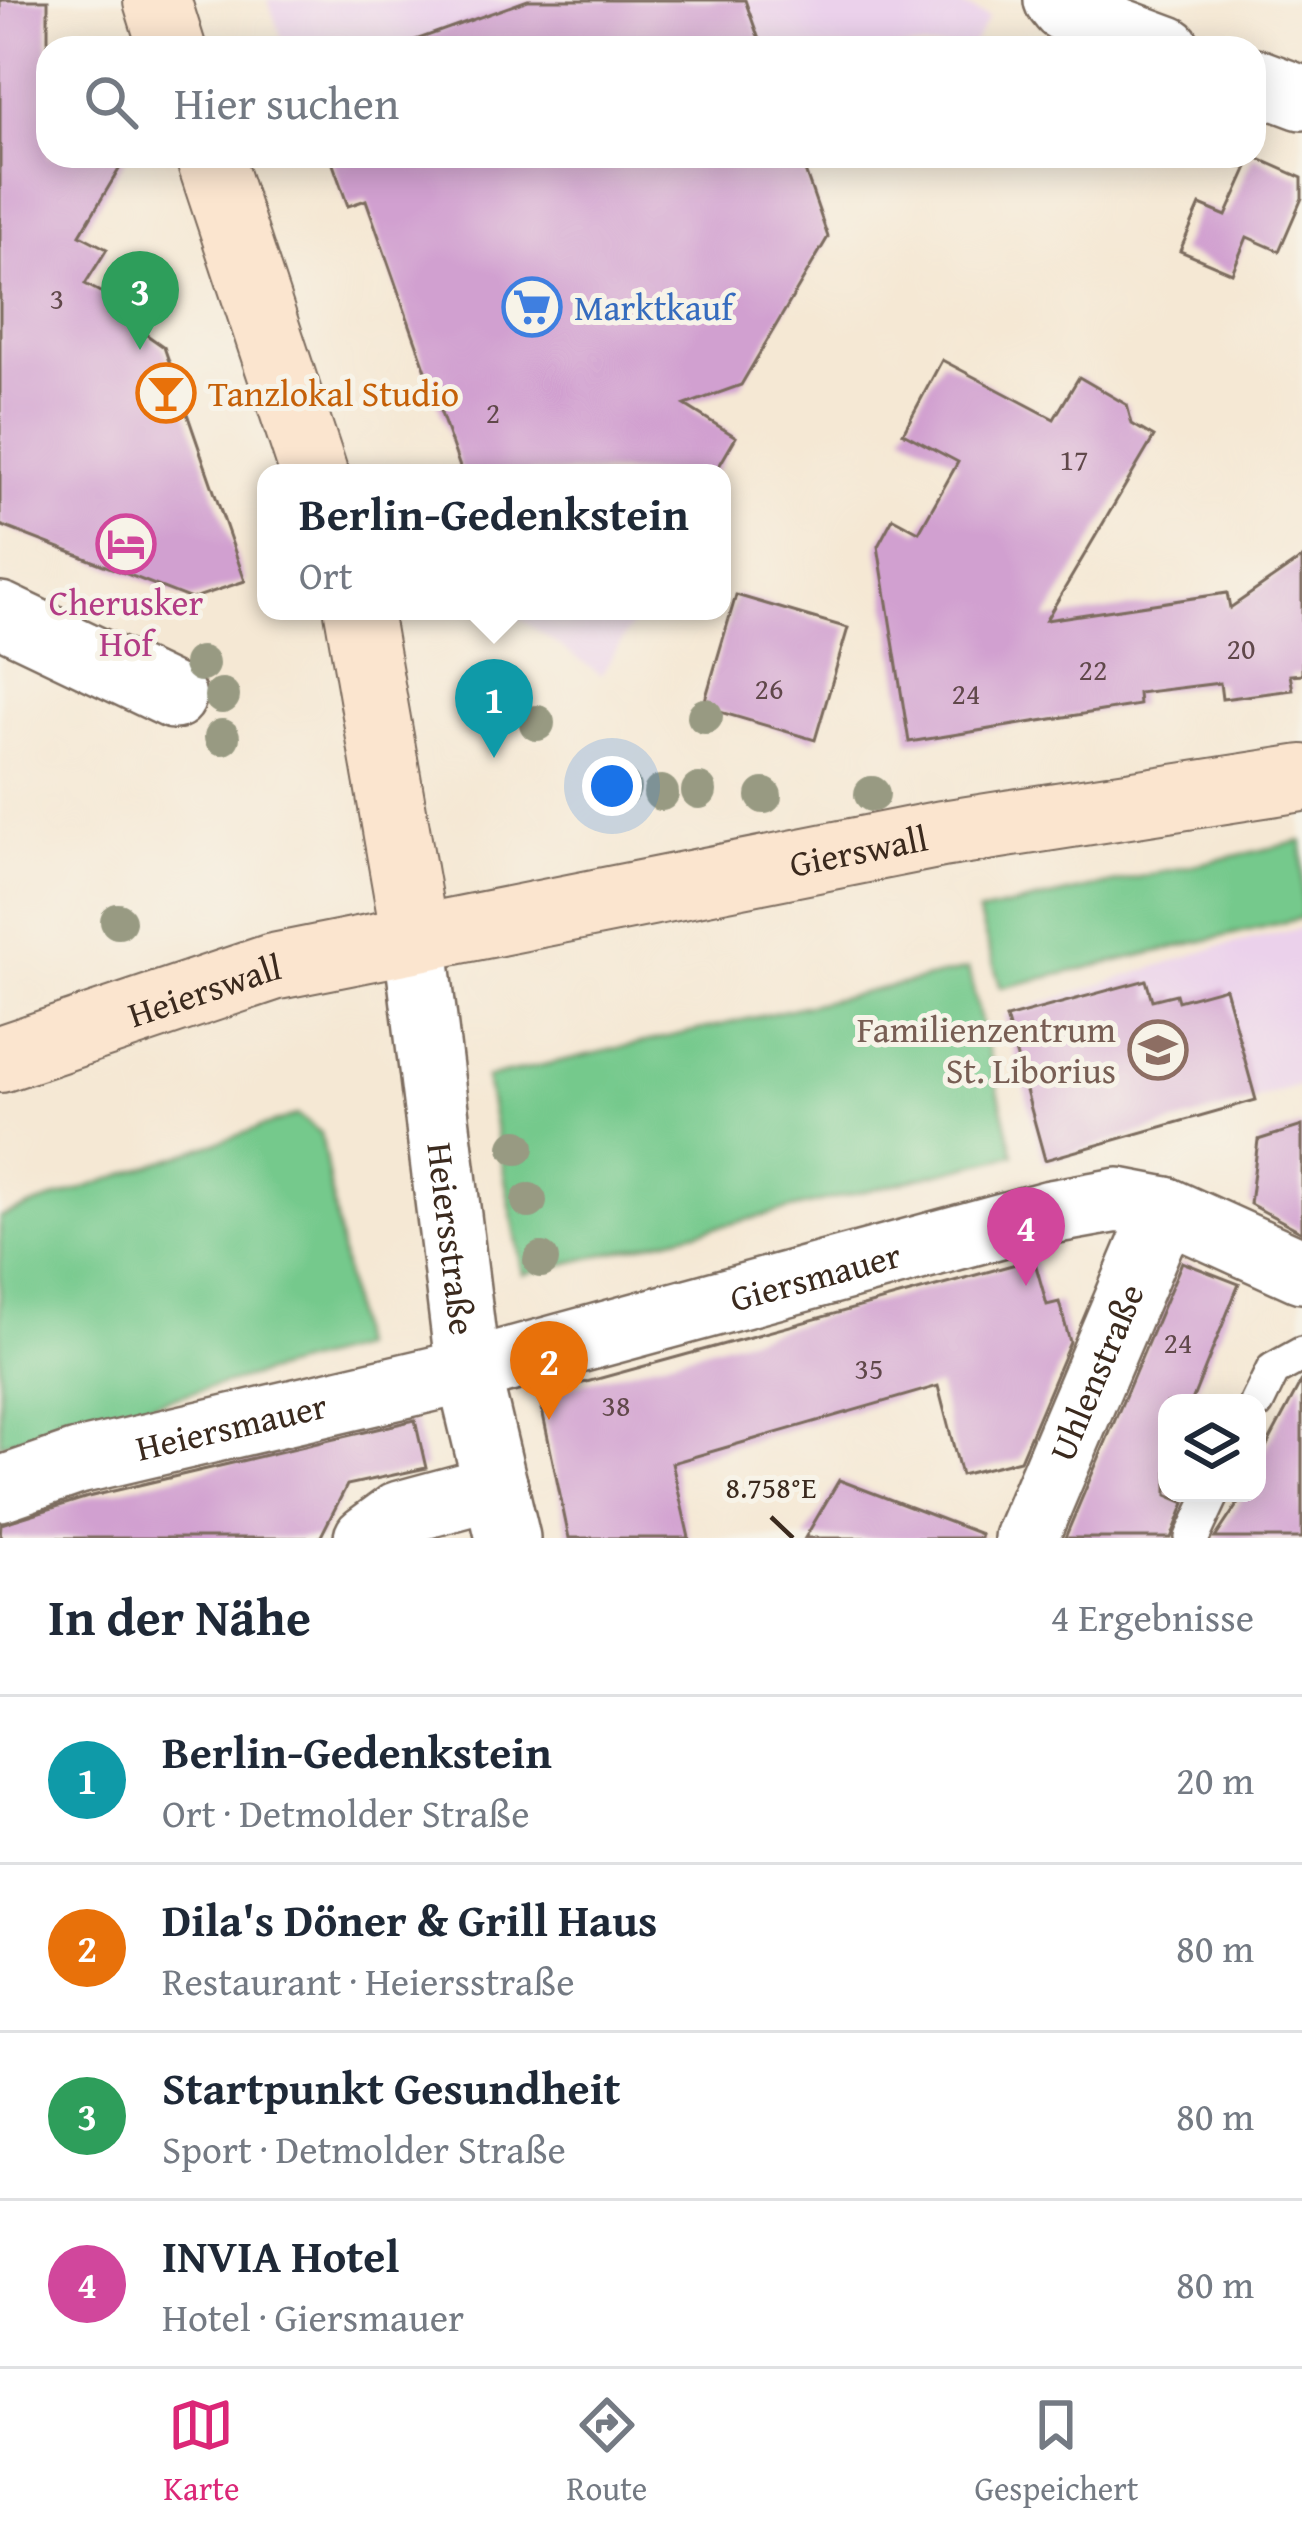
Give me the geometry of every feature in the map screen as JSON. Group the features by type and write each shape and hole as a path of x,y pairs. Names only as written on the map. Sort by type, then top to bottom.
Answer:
{"main road":[{"path":"157,0 168,36"},
{"path":"213,168 311,464"},
{"path":"360,620 416,938"},
{"name":"Gierswall","path":"416,938 942,833 1302,778"},
{"name":"Heierswall","path":"0,1059 273,967 416,938"}],"street":[{"path":"1056,0 1063,9 1136,36"},
{"path":"1266,84 1302,98"},
{"path":"0,614 174,697"},
{"name":"Heiersstraße","path":"416,938 467,1371 502,1513"},
{"name":"Giersmauer","path":"467,1371 1052,1212 1118,1200 1165,1209 1302,1270"},
{"name":"Uhlenstraße","path":"1026,1538 1165,1209"},
{"name":"Heiersmauer","path":"0,1489 100,1456 467,1371"},
{"path":"366,1538 400,1513 502,1513"}],"lane":[{"path":"1261,1394 1273,1370 1302,1354"},
{"path":"1192,1538 1209,1502"}],"shaded area":[{"path":"268,0 950,0 989,17 978,36 281,36"},
{"path":"522,620 635,620 601,675"},
{"name":"Familienzentrum St. Liborius","path":"1302,928 1302,1085 1044,1163 1004,1015 1218,947"}],"green space":[{"path":"1302,841 1302,918 1001,988 978,913"},
{"path":"968,969 1014,1155 523,1274 486,1078"},
{"path":"297,1115 321,1133 358,1348 0,1444 0,1217"}],"building":[{"path":"0,0 48,0 48,36 36,36 36,168 120,168 80,235 107,249 85,284 142,314 134,326 164,347 245,581 191,599 0,525"},
{"path":"528,0 745,0 758,36 427,36"},
{"path":"1266,162 1302,178 1302,198 1279,251 1247,237 1232,273 1180,251 1200,205 1226,216 1248,168 1266,168"},
{"name":"Marktkauf","path":"334,168 804,168 828,237 741,385 685,405 736,437 720,464 459,464 366,200 348,206"},
{"path":"942,360 1054,419 1079,377 1127,405 1132,424 1154,437 1046,620 1227,593 1230,608 1302,558 1302,674 1290,675 1293,690 1222,699 1220,683 1138,693 1139,705 909,742 878,546 893,518 919,532 958,462 903,433"},
{"path":"736,595 848,628 815,740 703,707"},
{"name":"Familienzentrum St. Liborius","path":"1146,980 1152,1000 1176,994 1178,1001 1225,988 1256,1100 1045,1160 1006,1018"},
{"path":"1302,1126 1302,1232 1250,1204 1258,1140"},
{"path":"1034,1259 1047,1305 1059,1302 1070,1342 1020,1460 961,1475 938,1386 672,1463 689,1538 569,1538 539,1395"},
{"path":"1182,1262 1239,1284 1195,1394 1158,1394 1158,1502 1185,1503 1171,1538 1065,1538"},
{"path":"1302,1380 1302,1538 1215,1538 1239,1502 1266,1502 1266,1447"},
{"path":"415,1420 426,1468 347,1485 320,1538 0,1538 1,1524 88,1497"},
{"path":"839,1480 981,1534 980,1538 805,1538"}],"place":[{"name":"Marktkauf","path":"532,307"},
{"name":"Startpunkt Gesundheit","path":"140,350"},
{"name":"Tanzlokal Studio","path":"166,393"},
{"name":"Cherusker Hof","path":"126,544"},
{"name":"Berlin-Gedenkstein","path":"494,758"},
{"name":"Familienzentrum St. Liborius","path":"1158,1050"},
{"name":"INVIA Hotel","path":"1026,1286"},
{"name":"Dila's Döner & Grill Haus","path":"549,1420"}]}
